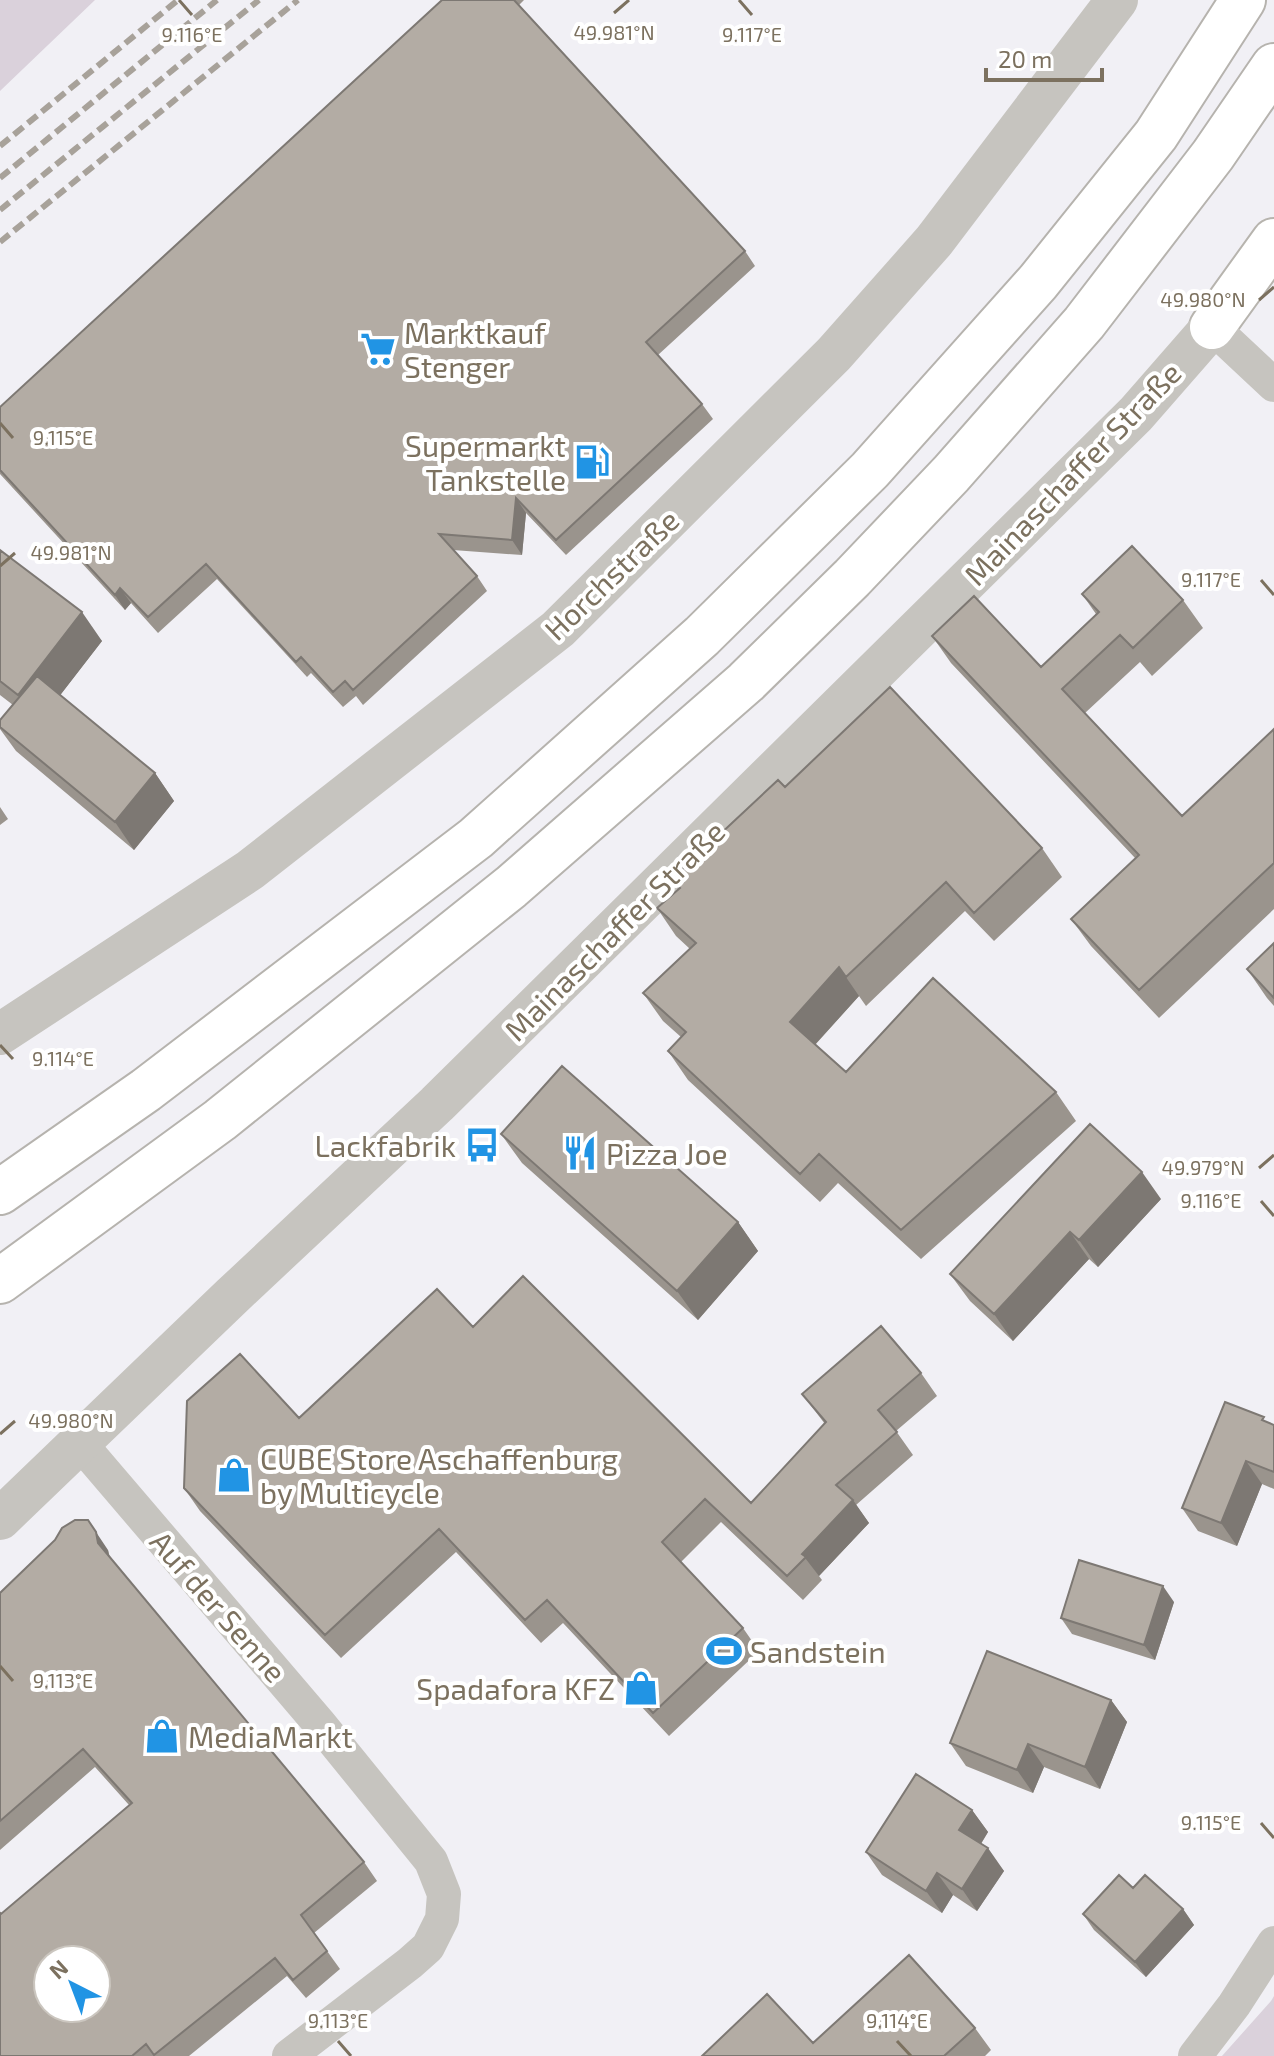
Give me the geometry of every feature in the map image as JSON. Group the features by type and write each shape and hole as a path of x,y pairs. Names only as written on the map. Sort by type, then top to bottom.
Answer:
{"main road":[{"path":"0,1192 146,1090 476,838 702,636 870,470 1038,282 1156,135 1243,0"},
{"path":"0,1281 220,1120 499,897 746,682 852,578 951,474 1084,323 1213,155 1274,66"},
{"path":"1212,327 1274,241"}],"street":[{"name":"Horchstraße","path":"0,1034 250,870 558,629 823,365 872,312 934,241 1117,0"},
{"path":"1212,327 1274,385"},
{"name":"Mainaschaffer Straße","path":"0,1519 471,1071 1136,414 1212,327"},
{"name":"Auf der Senne","path":"79,1442 319,1723 431,1861 444,1894 442,1919 428,1947 289,2056"},
{"path":"1195,2056 1234,2005 1274,1943"}],"shaded area":[{"path":"0,0 95,0 0,91"},
{"path":"1274,1996 1274,2056 1222,2056 1271,2001"}],"building":[{"name":"Marktkauf Stenger","path":"442,0 514,0 745,251 646,342 702,404 556,540 516,498 512,540 439,534 477,576 353,690 345,681 333,692 301,657 296,662 206,564 148,617 120,588 115,595 0,470 0,407"},
{"path":"1132,546 1183,600 1133,648 1120,635 1062,689 1182,816 1274,729 1274,863 1139,990 1071,919 1139,855 932,636 974,596 1041,667 1099,612 1082,594"},
{"path":"0,550 82,612 18,695 0,681"},
{"path":"37,676 155,773 115,822 0,727 0,720"},
{"path":"890,687 1042,848 974,913 946,882 846,977 839,967 790,1022 846,1072 933,978 1056,1092 901,1230 819,1154 800,1174 668,1051 686,1032 643,993 696,943 657,908 680,888 671,880 778,780 785,787"},
{"path":"1274,943 1274,998 1247,969"},
{"path":"562,1066 738,1222 677,1291 501,1134"},
{"path":"1090,1124 1142,1172 1079,1240 1070,1232 994,1314 950,1274"},
{"path":"523,1276 751,1503 826,1422 802,1394 881,1326 921,1373 878,1410 897,1432 836,1485 853,1500 802,1554 806,1557 787,1576 705,1499 662,1542 743,1628 653,1713 547,1600 525,1620 439,1529 325,1635 184,1488 187,1401 240,1354 299,1418 437,1289 473,1327"},
{"path":"1225,1402 1264,1417 1262,1420 1274,1425 1274,1472 1246,1461 1221,1523 1182,1508"},
{"path":"75,1520 88,1520 96,1532 98,1543 364,1862 301,1915 327,1951 293,1980 275,1958 154,2055 146,2044 132,2056 0,2056 0,1913 132,1803 83,1749 0,1821 0,1593 55,1540 62,1528"},
{"path":"1079,1560 1163,1586 1144,1645 1061,1618"},
{"path":"987,1651 1111,1700 1085,1767 1028,1744 1017,1770 950,1743"},
{"path":"916,1774 972,1810 959,1830 988,1848 962,1889 937,1873 926,1891 866,1852"},
{"path":"1119,1875 1133,1888 1145,1875 1183,1909 1135,1962 1083,1914"},
{"path":"909,1955 975,2028 944,2056 702,2056 767,1994 813,2043"}],"railway":[{"path":"0,146 178,0"},
{"path":"0,178 217,0"},
{"path":"0,210 259,0"},
{"path":"0,242 298,0"}],"place":[{"name":"Marktkauf Stenger","path":"378,349"},
{"name":"Supermarkt Tankstelle","path":"592,462"},
{"name":"Lackfabrik","path":"482,1145"},
{"name":"Pizza Joe","path":"580,1153"},
{"name":"CUBE Store Aschaffenburg by Multicycle","path":"234,1475"},
{"name":"Sandstein","path":"724,1651"},
{"name":"Spadafora KFZ","path":"641,1688"},
{"name":"MediaMarkt","path":"162,1736"}]}
